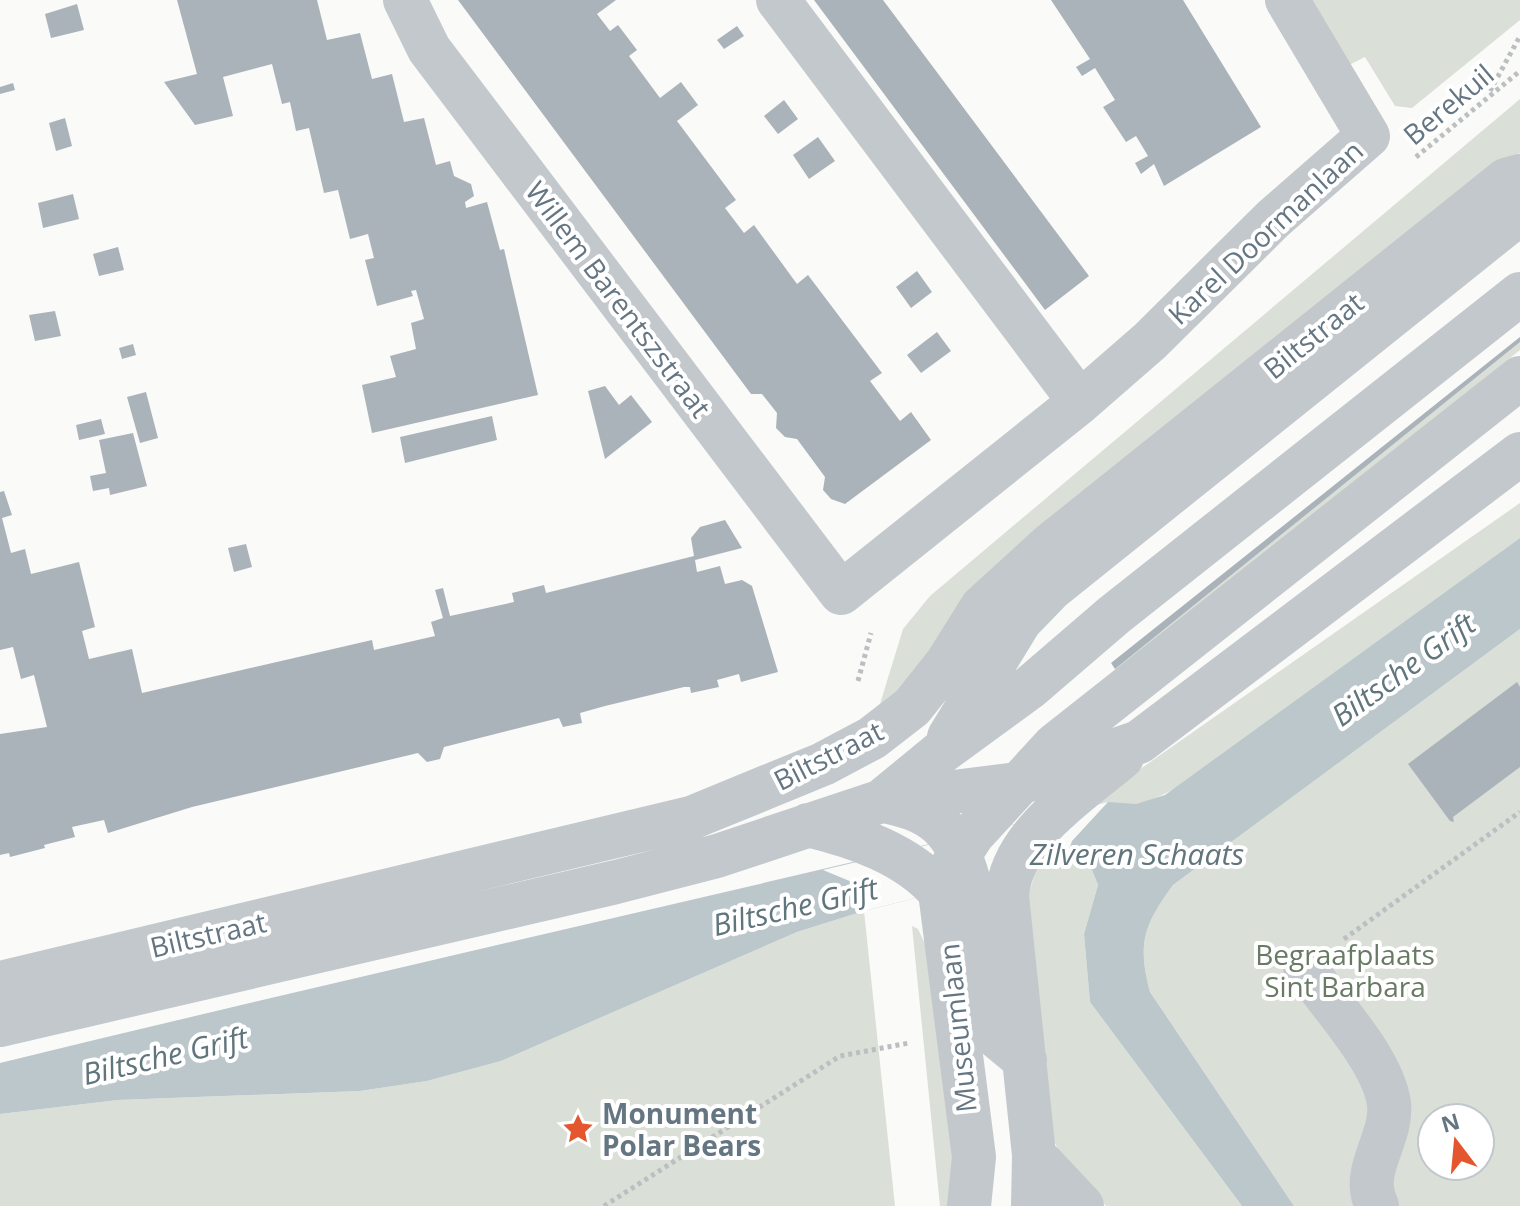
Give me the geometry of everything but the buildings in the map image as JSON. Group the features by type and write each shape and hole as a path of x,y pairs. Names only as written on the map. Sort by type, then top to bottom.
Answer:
{"street":[{"name":"Willem Barentszstraat","path":"405,0 429,49 841,593"},
{"path":"778,0 1080,402"},
{"name":"Karel Doormanlaan","path":"841,593 1080,402 1150,341 1273,219 1368,136 1287,0"},
{"name":"Biltstraat","path":"0,983 691,818 823,764 872,738 912,707 947,663 982,607 1050,545 1506,180 1520,176"},
{"name":"Biltstraat","path":"940,753 1020,621 1052,588 1520,213"},
{"name":"Biltstraat","path":"882,801 940,753 1029,688 1114,615 1520,294"},
{"path":"967,863 1017,784 1055,745 1520,378"},
{"name":"Biltstraat","path":"0,1025 616,882 717,856 882,801 1017,784 1139,742 1520,454"},
{"path":"967,863 1026,843 1139,742"},
{"path":"882,801 919,809 942,826 967,863 1007,896 1034,1155 1033,1206"},
{"name":"Biltstraat","path":"808,825 865,841 914,868 967,863"},
{"name":"Museumlaan","path":"967,863 974,1157 969,1206"},
{"path":"1305,968 1380,1073 1390,1106 1371,1180 1377,1206"},
{"path":"1034,1155 1082,1206"},
{"path":"974,1157 1015,1206"}],"path":[{"path":"1488,96 1520,36"},
{"name":"Berekuil","path":"1413,160 1520,71"},
{"path":"860,678 872,626"},
{"path":"1305,968 1520,812"},
{"path":"604,1206 840,1056 909,1043"}],"green space":[{"path":"1309,0 1520,0 1520,20 1412,108 1395,106 1365,57 1349,65"},
{"path":"1520,99 1520,153 1005,565 924,671 880,704 903,629 930,596"},
{"path":"1520,342 1520,350 1118,673 1115,669"},
{"path":"1520,503 1520,538 1195,775 1145,802 1086,807"},
{"name":"Begraafplaats Sint Barbara","path":"1520,629 1520,1206 1294,1206 1150,992 1144,947 1155,912 1173,885"},
{"path":"1081,859 1092,870 1098,885 1084,934 1090,1002 1242,1206 1106,1206 1064,1160 1049,1132 1027,900 1037,867"},
{"path":"864,911 895,1206 0,1206 0,1114 118,1100 360,1091 427,1081 501,1061 797,932"},
{"path":"912,926 918,929 927,948 953,1142 954,1206 940,1206"}],"water":[{"path":"1520,538 1520,629 1173,885 1155,912 1146,935 1144,960 1150,992 1294,1206 1242,1206 1090,1002 1084,934 1098,885 1092,870 1081,859 1065,860 864,911 797,932 501,1061 427,1081 360,1091 118,1100 0,1114 0,1063 1108,802 1136,804 1165,795"}],"pier":[{"path":"1108,802 1072,841 1065,860 864,911 861,895 852,882 823,870"}],"place":[{"name":"Monument Polar Bears","path":"578,1129"}],"water label":[{"name":"Biltsche Grift","path":"1403,669"},
{"name":"Zilveren Schaats","path":"1137,853"},
{"name":"Biltsche Grift","path":"795,906"},
{"name":"Biltsche Grift","path":"165,1055"}]}
